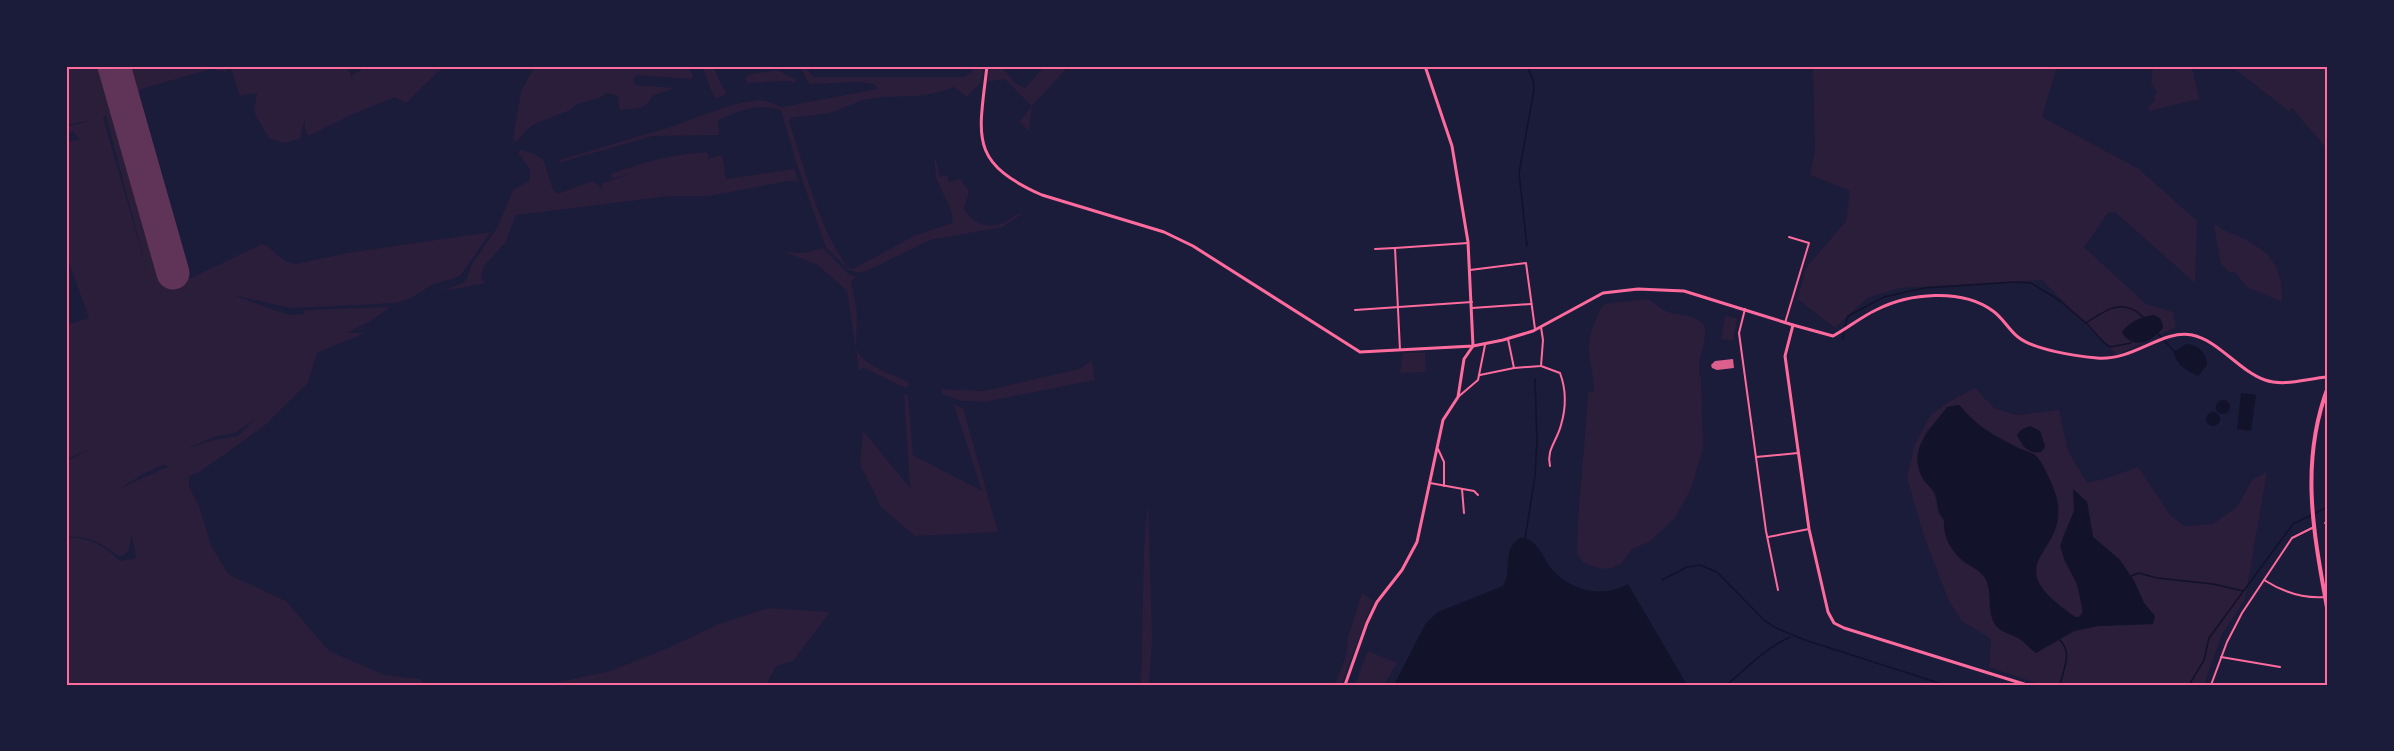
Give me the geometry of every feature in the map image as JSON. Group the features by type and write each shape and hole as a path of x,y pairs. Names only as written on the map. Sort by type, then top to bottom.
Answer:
{"main road":[{"path":"2328,387 2313,441 2312,505 2328,613"}],"street":[{"path":"987,66 981,131 989,159 1001,171 1024,187 1042,195 1164,232 1192,246 1360,352 1473,346 1508,339 1535,329 1592,298 1617,290 1684,291 1833,336 1884,306 1910,298 1956,296 1974,300 1995,312 2023,341 2067,353 2113,358 2128,355 2170,336 2194,335 2266,380 2291,382 2328,377"},
{"path":"1425,66 1452,146 1468,243 1473,346 1464,359 1458,398"},
{"path":"1785,322 1809,243 1789,237"},
{"path":"1375,249 1468,243"},
{"path":"1395,248 1400,350"},
{"path":"1470,270 1526,263 1535,329"},
{"path":"1355,310 1472,302"},
{"path":"1472,308 1531,304"},
{"path":"1745,309 1739,333 1768,537 1778,590"},
{"path":"1793,325 1785,356 1798,453 1809,529 1824,603 1834,623 2027,685"},
{"path":"1541,326 1543,340 1541,366"},
{"path":"1508,339 1514,368"},
{"path":"1345,685 1367,622 1377,602 1402,570 1417,542 1443,420 1458,398 1472,387 1480,375 1485,344"},
{"path":"1480,375 1514,368 1541,366 1560,373 1564,383 1565,401 1561,426 1547,456 1550,466"},
{"path":"1437,448 1441,451 1444,462 1444,486"},
{"path":"1756,457 1798,453"},
{"path":"1430,483 1474,491 1478,495"},
{"path":"1462,489 1464,513"},
{"path":"2211,685 2234,627 2264,580 2292,538 2314,525"},
{"path":"1768,537 1809,529"},
{"path":"2264,580 2281,591 2295,595 2326,594"},
{"path":"2221,657 2280,667"}],"shaded area":[{"path":"66,66 103,66 166,283 170,288 262,244 286,261 296,264 347,253 491,232 460,276 432,285 411,298 396,303 291,308 233,295 288,315 304,314 305,310 390,307 374,319 347,333 365,333 317,353 308,383 264,426 201,471 189,476 189,487 199,506 211,545 228,574 286,601 329,651 384,675 420,679 427,685 66,685 66,538 89,540 120,561 136,558 132,536 128,551 119,556 94,541 81,537 66,537 66,462 86,451 66,459 66,325 89,318 66,254 66,142 80,140 73,131 66,133 66,127 95,119 66,125","holes":["106,116 147,271 103,117","255,419 238,436 214,440 186,449 214,437 237,432","163,465 169,466 121,488"]},
{"path":"125,66 225,66 227,72 211,69 141,89 137,94 139,112"},
{"path":"230,66 347,66 353,81 352,75 368,66 444,66 406,103 395,97 308,136 305,130 305,119 300,139 283,143 269,138 254,112 257,93 240,96"},
{"path":"535,66 688,66 693,76 691,79 637,75 633,79 635,85 675,88 652,96 643,107 622,110 619,107 618,96 607,93 532,125 516,142 513,139 521,92"},
{"path":"702,66 713,66 727,93 716,99"},
{"path":"800,66 804,66 814,77 964,77 972,72 973,66 984,66 981,82 967,97 954,87 917,96 863,100 830,113 791,118 789,122 820,215 847,267 853,269 916,235 953,223 951,210 936,178 934,153 940,177 947,175 949,182 960,179 969,191 964,209 976,222 987,225 999,224 1022,214 1003,227 930,240 869,270 860,273 849,270 826,248 795,159 781,110 773,108 749,109 718,120 719,135 653,136 562,162 556,161 673,126 731,105 758,100 782,107 878,89 874,84 861,82 809,84"},
{"path":"989,66 1001,66 1015,83 1025,88 1045,66 1069,66 1032,106 1005,79 987,82"},
{"path":"1813,66 2057,66 2042,117 2139,169 2197,221 2195,283 2115,212 2108,213 2084,247 2146,304 2173,312 2176,327 2117,355 2042,280 1899,288 1867,298 1835,328 1798,299 1806,268 1846,221 1850,191 1810,175 1815,151"},
{"path":"2153,66 2192,66 2199,99 2149,111 2148,107 2155,101 2154,97 2157,92 2151,83"},
{"path":"2231,66 2328,66 2328,150 2293,109 2291,108 2290,112"},
{"path":"777,70 795,79 795,83 788,81 747,83 746,77 751,74"},
{"path":"1032,106 1029,131 1019,122"},
{"path":"521,150 543,159 553,190 558,194 592,181 603,191 601,184 635,172 612,179 611,174 658,159 707,152 709,156 707,159 722,155 726,179 794,169 798,181 709,196 670,196 516,215 505,243 483,267 481,280 486,283 440,292 461,284 467,279 472,264 498,226 513,190 530,180 530,169 518,153"},
{"path":"2214,226 2256,245 2270,258 2281,282 2282,302 2247,287 2235,272 2230,272 2221,264"},
{"path":"823,248 847,273 856,277 851,281 857,311 856,348 859,354 870,364 907,381 909,385 906,388 864,368 859,370 847,291 818,265 785,252 803,253"},
{"path":"1648,299 1664,310 1689,316 1704,325 1705,339 1699,365 1703,448 1690,491 1674,519 1649,542 1632,549 1622,563 1603,569 1583,562 1577,553 1588,393 1594,391 1589,353 1590,338 1596,319 1605,304"},
{"path":"2153,315 2161,319 2163,328 2158,333 2148,340 2136,343 2126,338 2122,332 2128,325"},
{"path":"1725,316 1737,318 1733,341 1721,339"},
{"path":"2189,344 2202,351 2205,357 2207,365 2198,376 2183,367 2175,357 2174,352"},
{"path":"1403,353 1425,353 1426,372 1400,373"},
{"path":"1091,357 1095,380 984,402 961,401 942,394 941,389 984,391 1079,369 1090,362"},
{"path":"1975,388 1994,408 2016,415 2059,410 2068,451 2087,483 2138,467 2170,515 2184,526 2213,524 2237,507 2252,480 2267,472 2245,599 2222,634 2204,685 2042,685 1989,667 1991,639 1962,621 1948,599 1925,539 1907,478 1915,444 1930,416 1947,403","holes":["1959,405 1983,430 2023,450 2057,496 2058,513 2054,533 2036,565 2037,581 2046,594 2075,617 2079,617 2083,612 2082,599 2062,538 2074,511 2074,490 2087,502 2093,537 2120,560 2134,581 2144,603 2154,616 2153,624 2096,626 2073,631 2036,652 2016,636 2003,631 1996,625 1990,612 1988,584 1983,575 1958,556 1948,542 1944,520 1938,512 1935,495 1918,455 1926,431 1936,423 1947,407","2030,426 2040,431 2045,446 2044,450 2035,453 2023,447 2017,435"]},
{"path":"2241,393 2256,395 2251,431 2237,429"},
{"path":"904,394 908,395 913,455 982,491 954,405 963,408 998,532 915,536 881,507 860,464 863,431 910,488"},
{"path":"2223,400 2228,402 2230,407 2228,412 2223,414 2218,412 2216,407 2218,402"},
{"path":"1959,405 1991,433 2035,455 2047,474 2056,496 2058,516 2054,532 2036,569 2039,582 2050,597 2075,617 2079,617 2083,612 2077,584 2060,546 2074,511 2073,489 2087,502 2093,537 2120,560 2134,581 2144,603 2155,616 2153,624 2099,626 2074,631 2036,653 2020,640 1997,627 1991,615 1988,584 1978,570 1963,561 1951,547 1946,537 1944,520 1935,494 1923,479 1917,458 1928,431 1947,407"},
{"path":"2213,412 2218,414 2220,419 2218,424 2213,426 2208,424 2206,419 2208,414"},
{"path":"2030,426 2040,431 2045,446 2041,452 2033,452 2026,448 2017,435 2021,430"},
{"path":"1148,500 1152,638 1149,685 1141,685 1144,549"},
{"path":"1520,538 1531,541 1560,577 1578,588 1608,591 1628,584 1687,685 1394,685 1426,623 1438,612 1503,586 1511,548"},
{"path":"1362,593 1373,601 1341,685 1335,685 1346,656 1348,638"},
{"path":"769,608 830,612 793,661 776,666 766,685 545,685 610,671 668,648 719,624"},
{"path":"1368,651 1397,663 1384,685 1355,685"}],"building":[{"path":"1733,359 1734,368 1717,370 1712,368 1711,365 1715,361"}],"waterway":[{"path":"1527,66 1533,80 1534,90 1519,173 1527,246"},
{"path":"1845,327 1848,316 1884,297 1924,288 2014,282 2031,283 2059,300 2086,323 2107,310 2122,307 2136,311 2143,317"},
{"path":"2087,324 2110,347 2131,343"},
{"path":"1843,339 1844,331"},
{"path":"2158,334 2175,352"},
{"path":"1525,539 1535,476 1537,440 1535,379"},
{"path":"2189,685 2204,660 2209,638 2293,524 2328,507"},
{"path":"1662,580 1687,567 1700,565 1717,572 1765,621 1776,628 1805,640 1945,685"},
{"path":"2131,576 2139,573 2157,578 2213,584 2243,591"},
{"path":"1727,685 1765,652 1790,637"},
{"path":"2057,637 2065,648 2066,654 2060,685"}],"runway":[{"path":"114,66 173,273"}]}
